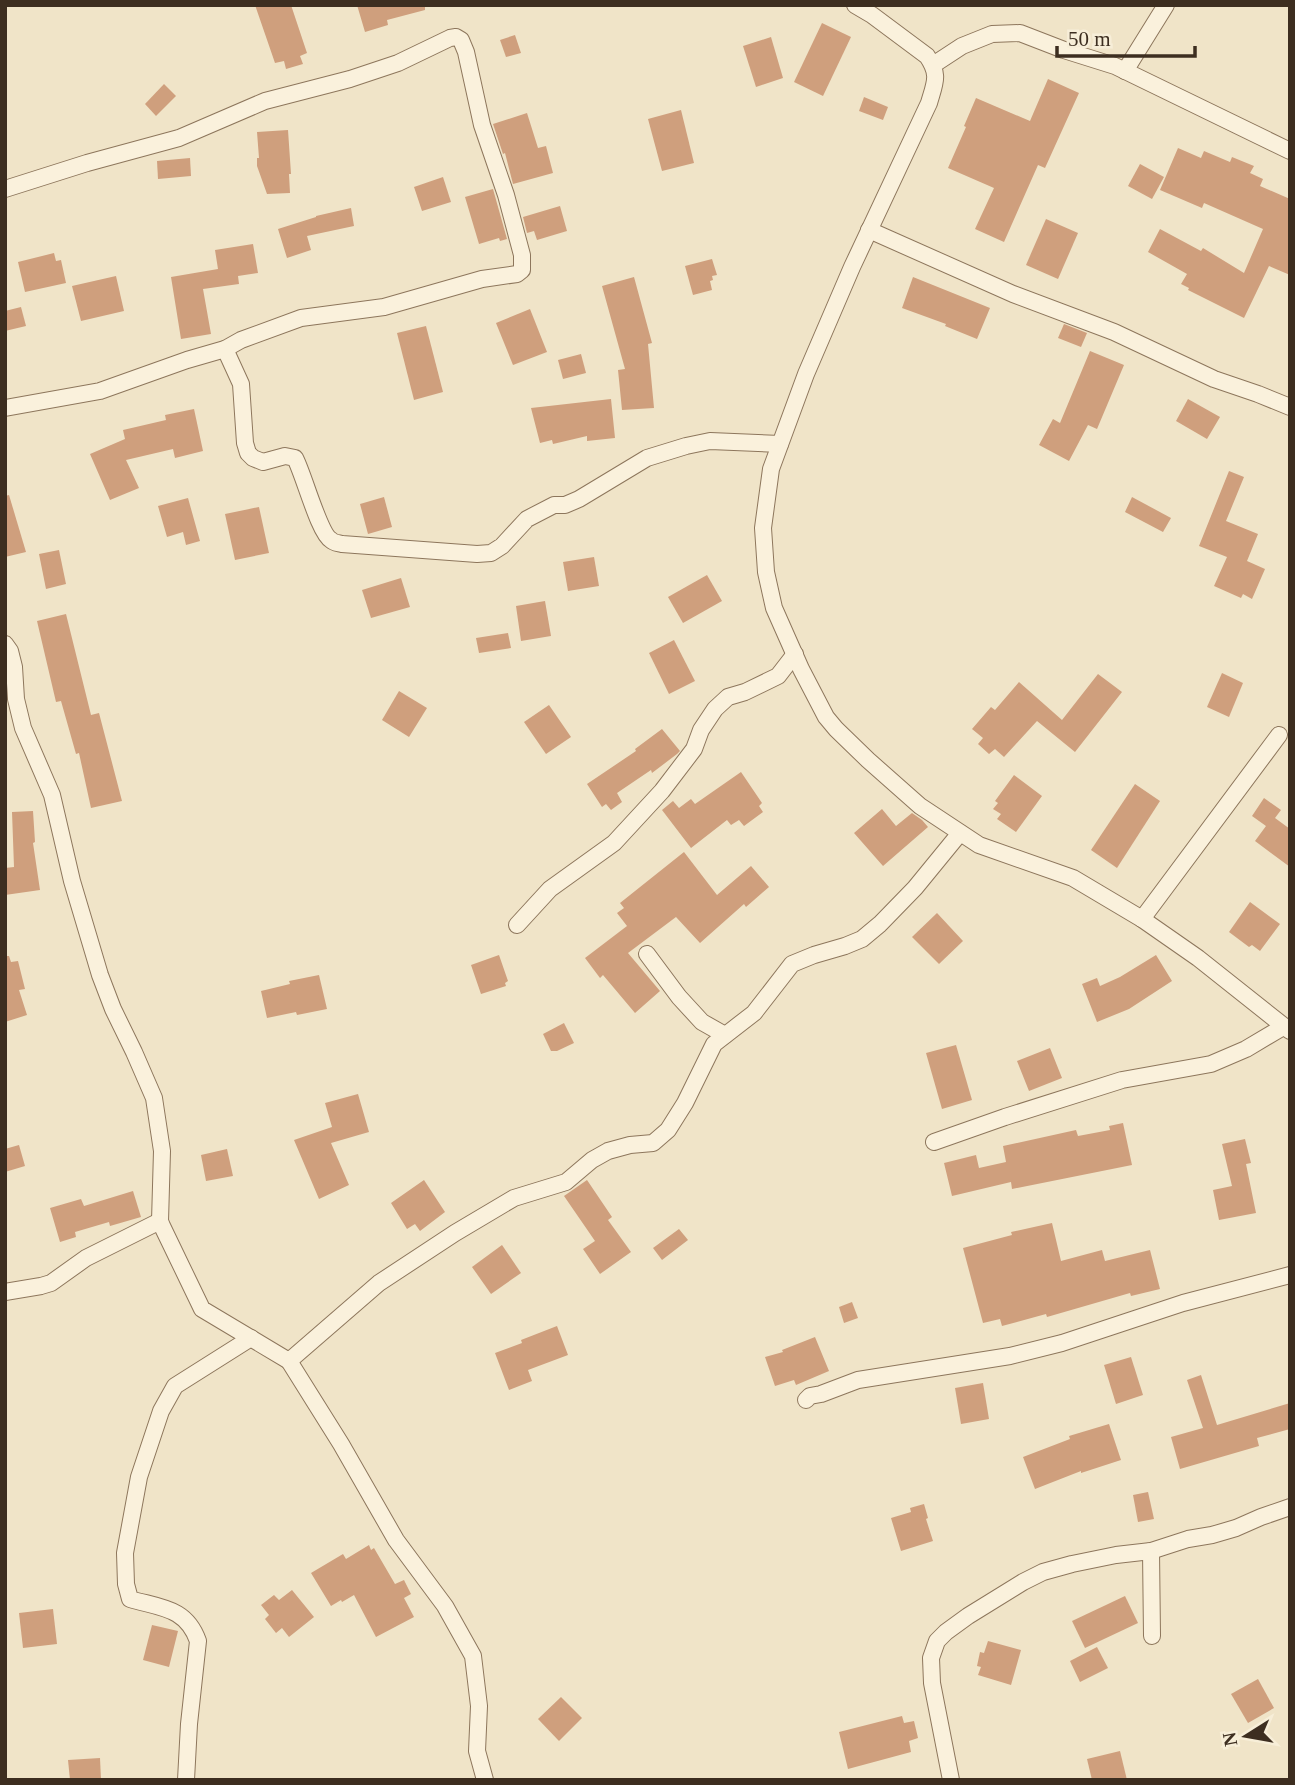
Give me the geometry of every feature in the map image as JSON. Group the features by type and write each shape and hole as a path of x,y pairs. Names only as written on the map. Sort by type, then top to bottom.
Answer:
{"street":[{"path":"855,5 877,10 927,56 936,72 936,78 929,103 869,230 806,374 771,469 763,528 766,572 774,608 825,717 920,806 979,845 1073,878 1142,919 1198,958 1286,1029 1211,1064 1122,1080 934,1142"},
{"path":"1125,71 1166,5"},
{"path":"933,65 962,46 992,34 1020,33 1115,66 1290,151"},
{"path":"5,189 179,138 265,101 350,79 456,37 461,40 466,52 482,125 506,195 522,255 522,270 517,274 482,279 384,307 301,318 241,340 225,349 100,391 5,408"},
{"path":"869,230 1013,294 1114,332 1213,379 1290,407"},
{"path":"225,349 241,384 248,453 263,462 285,456 295,458 323,531 331,540 342,544 491,553 502,546 527,519 554,505 565,505 579,499 646,458 710,441 780,444"},
{"path":"5,643 14,667 16,699 23,728 52,795 72,881 100,975 154,1098 162,1151 160,1221 169,1244 202,1309 289,1361 396,1540 445,1606 473,1656 479,1706 477,1751 485,1780"},
{"path":"517,925 550,889 614,843 662,791 694,749 701,730 715,709 727,697 745,692 778,676 794,654"},
{"path":"1142,919 1279,735"},
{"path":"289,1361 379,1283 455,1233 514,1198 566,1182 592,1160 608,1152 630,1145 653,1143 668,1130 685,1103 714,1044 754,1013 792,964 862,939 915,888 960,833"},
{"path":"648,954 679,997 702,1022 724,1035"},
{"path":"5,1292 51,1283 86,1258 160,1221"},
{"path":"806,1400 810,1396 858,1380 1010,1356 1062,1343 1183,1303 1290,1275"},
{"path":"186,1780 198,1641 194,1629 179,1613 130,1599 126,1584 125,1553 139,1477 162,1411 175,1386 251,1339"},
{"path":"950,1780 932,1683 931,1658 937,1641 946,1632 1043,1572 1116,1555 1151,1551 1188,1539 1212,1535 1290,1507"},
{"path":"1151,1551 1152,1636"}],"building":[{"path":"255,5 291,5 307,53 300,56 303,64 286,69 284,61 275,63"},
{"path":"357,5 425,5 425,10 387,20 388,25 365,32"},
{"path":"822,23 851,37 823,96 794,82"},
{"path":"515,35 521,53 506,57 500,40"},
{"path":"771,37 783,78 756,87 743,46"},
{"path":"1048,79 1079,93 1045,168 1038,165 1004,242 975,229 994,188 948,168 976,98 1030,121"},
{"path":"164,84 176,96 156,116 145,104"},
{"path":"864,97 888,107 883,120 859,111"},
{"path":"681,110 694,163 662,171 648,119"},
{"path":"527,113 538,148 546,146 553,173 513,184 505,153 503,154 493,124"},
{"path":"288,130 290,193 267,194 257,166 257,132"},
{"path":"1178,148 1201,158 1204,151 1230,162 1232,157 1254,166 1250,173 1263,179 1260,186 1290,199 1290,275 1269,266 1244,318 1188,290 1189,288 1181,284 1187,274 1148,252 1160,229 1201,251 1203,248 1244,273 1263,229 1204,203 1202,208 1160,190"},
{"path":"190,158 191,176 158,179 157,161"},
{"path":"1140,164 1164,177 1152,199 1128,186"},
{"path":"443,177 451,202 422,211 414,187"},
{"path":"493,189 507,239 500,241 499,238 479,244 465,197"},
{"path":"560,206 567,231 537,240 534,231 527,233 523,217"},
{"path":"351,208 354,226 307,236 311,250 287,258 278,229"},
{"path":"1046,219 1078,233 1058,279 1026,265"},
{"path":"253,244 258,273 238,276 239,284 203,289 211,334 181,339 171,277 218,269 215,250"},
{"path":"54,253 56,261 61,260 66,283 25,292 18,262"},
{"path":"712,259 717,275 712,276 713,280 710,281 712,290 693,295 685,266"},
{"path":"116,276 124,311 81,321 72,286"},
{"path":"634,277 652,343 648,344 654,408 622,410 618,370 625,369 602,286"},
{"path":"913,277 990,308 977,339 902,308"},
{"path":"21,307 26,326 5,331 5,311"},
{"path":"530,309 547,352 513,365 496,323"},
{"path":"1064,324 1087,333 1081,347 1058,338"},
{"path":"426,326 443,392 414,400 397,333"},
{"path":"1090,351 1124,365 1097,429 1088,425 1069,461 1039,445 1053,419 1060,423"},
{"path":"581,354 586,373 563,379 558,360"},
{"path":"611,399 615,438 587,441 587,436 553,444 552,440 540,443 531,408"},
{"path":"1188,399 1220,417 1207,439 1176,421"},
{"path":"194,409 203,451 175,458 173,449 126,460 139,488 110,500 90,454 125,439 123,430 166,420 165,415"},
{"path":"1229,471 1244,477 1226,521 1258,534 1247,561 1265,569 1252,599 1243,594 1241,598 1214,586 1227,557 1199,546"},
{"path":"9,495 26,552 5,557 5,496"},
{"path":"384,497 392,527 368,534 360,504"},
{"path":"1132,497 1171,518 1163,532 1125,512"},
{"path":"188,498 200,541 186,545 183,532 167,537 158,506"},
{"path":"259,507 269,553 235,560 225,514"},
{"path":"59,550 66,584 46,589 39,554"},
{"path":"594,557 599,586 568,591 563,562"},
{"path":"707,575 722,601 683,623 668,597"},
{"path":"401,578 410,607 371,618 362,590"},
{"path":"545,601 551,636 521,641 516,606"},
{"path":"66,614 91,715 99,713 122,801 91,808 79,753 76,754 61,701 56,702 37,621"},
{"path":"508,633 511,648 479,653 476,638"},
{"path":"674,640 695,681 669,694 649,653"},
{"path":"1222,673 1243,683 1229,717 1207,707"},
{"path":"1098,674 1122,692 1075,752 1037,721 1004,757 995,749 989,754 978,744 983,738 972,729 991,707 995,710 1019,682 1062,720"},
{"path":"399,691 427,708 409,737 382,720"},
{"path":"549,705 571,737 546,754 524,722"},
{"path":"662,729 680,751 652,773 651,770 617,793 622,802 611,810 606,804 602,807 587,784 636,751 635,749"},
{"path":"741,772 762,803 759,806 763,812 744,826 739,820 731,825 727,820 691,848 662,810 673,801 679,808 691,799 695,804"},
{"path":"1014,775 1042,796 1016,832 997,819 1001,814 993,809 998,803 995,801"},
{"path":"1135,784 1160,801 1117,868 1091,850"},
{"path":"1264,798 1281,810 1275,818 1290,829 1290,867 1255,841 1266,826 1252,816"},
{"path":"882,809 896,826 912,813 928,827 883,866 854,833"},
{"path":"33,811 33,843 40,890 5,895 5,868 14,867 12,812"},
{"path":"684,852 717,895 751,866 769,887 746,907 744,904 700,943 676,917 628,953 660,991 635,1013 603,975 600,978 585,958 627,926 617,913 624,908 620,903"},
{"path":"1250,902 1280,924 1260,951 1252,945 1249,947 1229,932"},
{"path":"937,913 963,941 939,964 912,937"},
{"path":"499,955 508,981 506,986 481,994 471,965"},
{"path":"1156,955 1172,981 1129,1009 1097,1022 1082,984 1097,978 1100,986"},
{"path":"5,956 9,956 11,962 18,961 25,989 19,990 27,1015 5,1022"},
{"path":"319,975 327,1009 267,1018 261,991 290,984 289,981"},
{"path":"564,1023 574,1043 551,1051 543,1034"},
{"path":"956,1045 972,1100 942,1109 926,1053"},
{"path":"1050,1048 1062,1078 1029,1091 1017,1061"},
{"path":"358,1094 369,1132 331,1143 349,1185 319,1199 294,1140 332,1127 325,1103"},
{"path":"1123,1123 1132,1165 1012,1189 1011,1182 952,1196 944,1163 976,1155 979,1168 1006,1162 1003,1146 1076,1130 1078,1136 1110,1130 1109,1126"},
{"path":"1245,1139 1251,1163 1246,1164 1256,1213 1219,1220 1213,1190 1232,1186 1222,1144"},
{"path":"19,1145 25,1166 5,1172 5,1149"},
{"path":"227,1149 233,1176 206,1181 201,1155"},
{"path":"424,1180 445,1212 420,1231 415,1224 407,1229 391,1203"},
{"path":"587,1180 612,1217 608,1220 631,1252 600,1274 583,1249 595,1241 564,1196"},
{"path":"133,1191 141,1217 110,1226 109,1222 75,1232 76,1237 60,1242 50,1208 81,1199 84,1206"},
{"path":"1052,1223 1061,1261 1102,1250 1105,1261 1150,1250 1160,1289 1131,1296 1130,1293 1047,1317 1046,1314 1002,1326 1000,1319 983,1323 963,1248 1012,1235 1011,1232"},
{"path":"679,1229 688,1240 662,1260 653,1248"},
{"path":"502,1245 521,1273 491,1294 472,1267"},
{"path":"852,1302 858,1318 844,1323 839,1307"},
{"path":"557,1326 568,1355 528,1370 532,1381 509,1390 495,1353"},
{"path":"815,1337 829,1371 796,1385 794,1380 775,1386 765,1357"},
{"path":"1131,1357 1143,1395 1116,1404 1104,1365"},
{"path":"1201,1375 1217,1425 1290,1403 1290,1429 1257,1438 1259,1446 1180,1469 1171,1437 1203,1428 1187,1380"},
{"path":"983,1383 989,1419 961,1424 955,1388"},
{"path":"1109,1424 1121,1460 1081,1471 1035,1489 1023,1457 1070,1439 1069,1436"},
{"path":"1148,1492 1154,1519 1138,1522 1133,1495"},
{"path":"924,1504 933,1541 901,1551 891,1518 911,1512 910,1508"},
{"path":"369,1545 371,1550 374,1548 395,1584 404,1580 411,1594 404,1598 414,1617 376,1637 354,1595 331,1606 311,1573 343,1554 346,1559"},
{"path":"292,1590 314,1617 289,1637 282,1628 276,1633 265,1619 269,1615 261,1605 274,1595 279,1600"},
{"path":"1125,1596 1138,1623 1085,1648 1072,1621"},
{"path":"53,1609 57,1644 23,1648 19,1613"},
{"path":"152,1625 178,1631 169,1667 143,1660"},
{"path":"988,1641 1021,1650 1011,1685 978,1675 981,1667 977,1666 980,1652 984,1653"},
{"path":"1097,1647 1108,1668 1080,1682 1070,1661"},
{"path":"1258,1679 1274,1708 1248,1723 1231,1694"},
{"path":"561,1697 582,1718 559,1741 538,1719"},
{"path":"902,1716 904,1723 914,1721 918,1738 909,1741 911,1752 848,1769 839,1732"},
{"path":"1120,1751 1127,1780 1092,1780 1087,1759"},
{"path":"100,1758 101,1780 70,1780 68,1760"}]}
